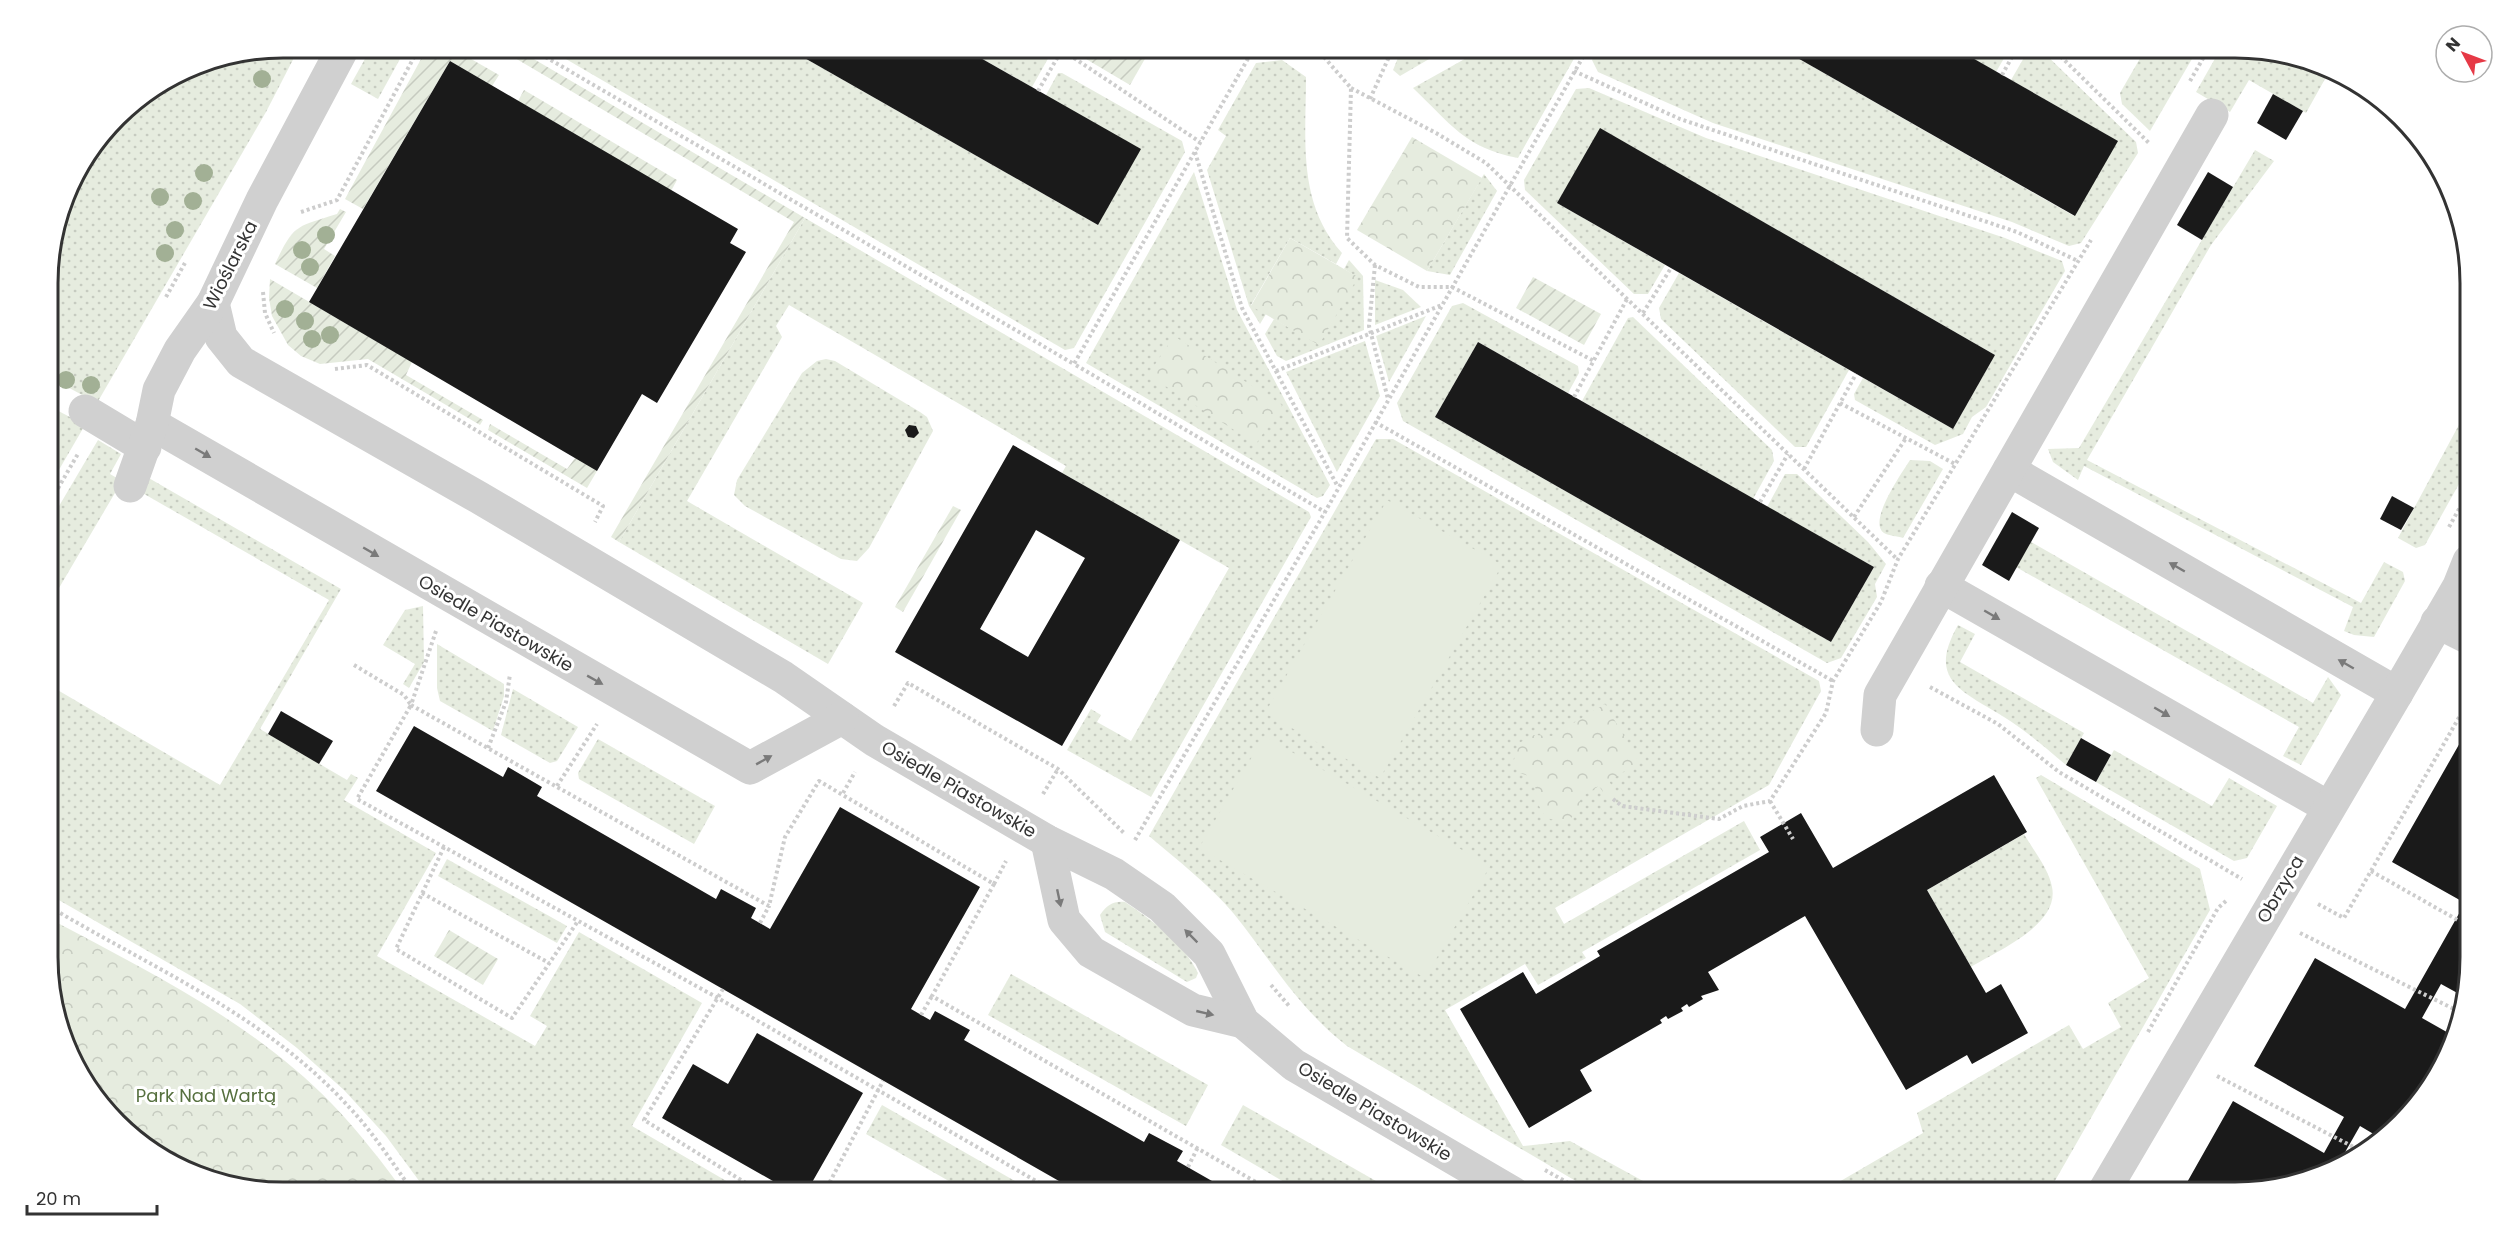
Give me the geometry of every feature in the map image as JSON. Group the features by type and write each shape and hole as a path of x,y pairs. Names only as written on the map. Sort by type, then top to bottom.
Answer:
{"street":[{"name":"Wioślarska","path":"130,486 148,435 159,390 180,350 213,303 262,200 338,58"},
{"path":"1877,730 1880,695 2212,115"},
{"name":"Osiedle Piastowskie","path":"213,303 221,337 241,362 783,677 874,740 1047,841 1114,874 1162,907 1209,954 1243,1022 1294,1065 1494,1182"},
{"name":"Osiedle Piastowskie","path":"92,415 148,435 448,597 750,768 842,718"},
{"path":"2009,470 2397,693"},
{"path":"1941,586 2328,807"},
{"name":"Obrzyca","path":"2109,1182 2460,586"},
{"path":"2438,622 2460,633"},
{"name":"Osiedle Piastowskie","path":"1047,841 1064,920 1091,952 1193,1011 1243,1022"}],"path":[{"path":"262,200 290,215 337,200 414,58"},
{"path":"547,58 1325,512"},
{"path":"1038,91 1056,58"},
{"path":"1075,58 1201,142"},
{"path":"1074,364 1248,58"},
{"path":"1325,58 1351,88 1436,133 1486,164 1898,559"},
{"path":"1370,99 1388,58"},
{"path":"1114,874 1325,512 1582,58"},
{"path":"2002,75 2012,58"},
{"path":"2062,58 2152,147 2158,137"},
{"path":"2187,87 2204,58"},
{"path":"1574,71 1680,119 2017,232 2078,261"},
{"path":"1351,88 1347,238 1375,265 1419,287 1452,287 1594,361"},
{"path":"1195,152 1242,308 1338,487"},
{"path":"1613,799 1622,806 1719,819 1743,806 1770,801 1826,713 1833,681 1881,602 1898,559 2097,232"},
{"path":"1375,265 1371,332 1388,399"},
{"path":"1642,314 1671,268"},
{"path":"1574,397 1627,298"},
{"path":"1276,371 1442,305"},
{"path":"1804,469 1856,374"},
{"path":"1840,402 1955,464"},
{"path":"58,485 92,415"},
{"path":"1375,422 1833,681"},
{"path":"1854,518 1906,438"},
{"path":"1760,502 1788,454"},
{"path":"448,597 411,705 357,799 718,998 1038,1182"},
{"path":"488,748 506,702 516,635"},
{"path":"354,665 404,695 411,705 769,906"},
{"path":"557,786 616,692"},
{"path":"2283,885 2344,918 2460,716"},
{"path":"760,923 769,906 785,837 819,781 994,884 921,1015"},
{"path":"1770,801 1793,839"},
{"path":"444,847 396,949 512,1018 578,921"},
{"path":"2371,871 2460,921"},
{"path":"422,892 549,963"},
{"path":"58,912 241,1015 348,1106 406,1182"},
{"path":"2265,915 2454,1009"},
{"path":"723,989 644,1120 744,1182"},
{"path":"932,996 1257,1182"},
{"path":"2181,1058 2355,1148"},
{"path":"830,1182 883,1081"},
{"path":"1188,1167 1198,1147"}],"green space":[{"path":"294,58 266,112 97,403 58,382 60,254 70,211 96,158 135,114 158,96 184,82 225,66 254,60"},
{"path":"365,58 401,58 378,99 351,84"},
{"path":"422,58 469,58 499,75 492,86 450,61 363,209 345,199"},
{"path":"515,58 532,58 805,218 619,542 611,537 794,222"},
{"path":"564,58 805,58 1098,225 1046,95 1058,73 1062,73 1182,141 1185,152 1074,348 1065,350"},
{"path":"981,58 1048,58 1032,87"},
{"path":"1087,58 1145,58 1130,85"},
{"path":"1398,58 1431,58 1400,76 1393,70"},
{"path":"1466,58 1574,58 1518,158 1500,154 1471,141 1413,88"},
{"path":"1593,58 1798,58 2074,216 2117,141 2011,80 2024,58 2049,58 2136,142 2138,153 2081,243 2069,246 2012,222 1713,123 1598,72"},
{"path":"1972,58 2004,58 1996,72"},
{"path":"2140,58 2193,58 2150,131 2122,104 2120,93"},
{"path":"2215,58 2264,60 2307,70 2325,78 2306,113 2249,80 2230,112 2196,92"},
{"path":"1282,60 1306,77 1307,170 1311,192 1317,213 1328,234 1342,253 1336,264 1290,238 1251,305 1266,314 1260,324 1249,306 1207,170 1226,136 1218,130 1256,63"},
{"path":"1589,88 1706,138 2005,238 2062,261 2065,271 1986,407 1972,417 1963,434 1935,445 1855,400 1854,394 1863,378 1953,429 1995,355 1601,129 1557,203 1665,265 1648,294 1634,294 1525,190 1524,180 1576,89"},
{"path":"524,90 677,180 671,191 518,101"},
{"path":"1412,137 1482,178 1427,271 1357,230"},
{"path":"2255,150 2274,161 2211,245 2087,460 2361,603 2384,562 2403,572 2405,581 2374,637 2354,635 2344,631 2353,607 2084,466 2078,480 2053,462 2048,449 2079,448"},
{"path":"1194,172 1237,310 1330,485 1323,496 1317,498 1086,363"},
{"path":"1484,174 1497,191 1450,275 1427,271"},
{"path":"340,209 346,212 324,249 335,256 317,288 275,264 292,234 304,225 337,214"},
{"path":"805,218 1309,512 1311,517 1151,797 1067,750 1091,709 1101,715 1097,722 1131,741 1229,568 1062,473 1066,466 789,305 776,326 782,337 687,501 863,603 828,664 619,542"},
{"path":"1290,238 1358,277 1319,345 1251,306"},
{"path":"1349,260 1363,276 1364,330 1286,361 1277,356 1265,334 1274,319 1319,344 1357,277 1344,269"},
{"path":"1679,273 1849,370 1806,447 1795,447 1661,319 1659,308"},
{"path":"1533,277 1601,314 1584,345 1516,308"},
{"path":"270,279 412,362 406,375 483,420 480,425 368,359 320,364 301,356 288,345 272,316 269,298"},
{"path":"1375,280 1403,290 1421,307 1375,325"},
{"path":"1463,303 1578,366 1579,373 1568,393 1478,342 1435,417 1831,642 1874,567 1767,507 1785,474 1797,474 1868,542 1886,564 1875,584 1877,597 1841,658 1827,663 1403,421 1397,403 1452,306"},
{"path":"1426,316 1389,382 1376,336"},
{"path":"1633,317 1772,450 1774,461 1753,499 1582,401 1628,318"},
{"path":"1174,336 1282,405 1256,444 1148,375"},
{"path":"1365,341 1380,396 1337,472 1286,372"},
{"path":"826,359 835,361 920,412 927,417 933,431 869,548 857,561 841,559 745,506 734,495 737,480 802,373 817,361"},
{"path":"58,411 85,425 58,472"},
{"path":"2460,423 2460,482 2425,545 2416,548 2398,538"},
{"path":"490,424 567,469 575,458 597,471 587,488 488,430"},
{"path":"1376,439 1393,439 1819,681 1821,691 1769,785 1555,908 1564,924 1744,821 1760,850 1582,952 1586,958 1538,985 1525,964 1445,1010 1523,1146 1570,1141 1645,1182 1577,1182 1347,1046 1299,1000 1225,903 1149,836"},
{"path":"98,440 121,454 110,474 122,481 58,590 58,508"},
{"path":"1910,460 1930,461 1943,469 1903,538 1884,533 1880,527 1880,519 1888,497"},
{"path":"147,477 341,589 260,729 347,780 351,774 358,778 344,800 436,853 377,956 535,1046 547,1026 530,1016 579,932 702,1003 632,1126 728,1182 420,1182 386,1136 344,1090 297,1048 240,1004 58,900 58,690 220,785 329,600 139,491"},
{"path":"1387,500 1502,565 1380,778 1265,713"},
{"path":"953,506 961,510 903,612 895,607"},
{"path":"2031,542 2313,703 2328,677 2341,695 2301,765 2283,756 2299,727 2016,567"},
{"path":"423,606 424,662 409,688 403,684 415,664 383,645 405,610"},
{"path":"1958,625 1975,634 1960,662 2084,733 2066,765 2020,728 1975,700 1954,682 1948,672 1946,659 1949,644"},
{"path":"437,644 504,684 504,696 493,731 440,701 437,688"},
{"path":"513,689 578,727 557,761 550,763 501,735"},
{"path":"1605,704 1639,762 1609,781 1618,796 1609,801 1599,786 1581,797 1577,814 1564,822 1546,818 1535,799 1537,791 1529,776 1519,773 1513,763 1519,743 1534,735 1552,736"},
{"path":"1264,736 1490,866 1425,978 1199,848"},
{"path":"598,739 715,806 694,844 579,779 578,773"},
{"path":"2114,750 2212,806 2229,778 2277,806 2247,858 2234,861 2096,782"},
{"path":"2041,775 2200,869 2210,910 2054,1182 1839,1182 1923,1133 1917,1113 2069,1025 2083,1049 2121,1027 2108,1003 2149,978 2036,778"},
{"path":"2024,834 2048,873 2052,887 2052,901 2037,925 2010,945 1971,967 1927,890"},
{"path":"447,859 567,926 557,943 438,876"},
{"path":"1125,902 1156,924 1175,942 1192,962 1198,973 1196,978 1187,982 1105,932 1100,915 1111,904"},
{"name":"Park Nad Wartą","path":"58,923 162,979 269,1048 332,1104 370,1147 397,1182 254,1181 211,1171 158,1145 124,1117 105,1095 96,1083 76,1044 66,1016 60,987"},
{"path":"449,930 498,959 483,985 434,956"},
{"path":"1011,974 1208,1085 1186,1126 988,1015"},
{"path":"882,1105 1017,1182 951,1182 866,1134"},
{"path":"1243,1105 1378,1182 1284,1182 1221,1145"}],"building":[{"path":"805,58 981,58 1141,149 1098,225"},
{"path":"1798,58 1973,58 2118,141 2075,216"},
{"path":"450,61 738,229 730,243 746,252 657,403 642,394 597,471 309,302"},
{"path":"2273,94 2303,111 2286,140 2257,123"},
{"path":"1600,128 1995,355 1953,429 1557,203"},
{"path":"2208,172 2233,187 2202,240 2177,225"},
{"path":"1478,342 1874,567 1831,642 1435,417"},
{"path":"909,425 916,426 919,433 914,438 908,437 905,430"},
{"path":"1013,445 1180,540 1062,746 895,652","holes":["1036,530 1085,558 1028,657 980,629"]},
{"path":"2392,496 2414,508 2401,530 2380,519"},
{"path":"2012,512 2039,528 2009,581 1982,565"},
{"path":"281,711 333,741 319,764 268,734"},
{"path":"414,726 503,777 508,767 542,787 537,796 716,899 721,889 756,908 751,918 770,929 840,807 980,887 911,1009 930,1020 935,1011 970,1030 964,1040 1144,1142 1149,1133 1183,1151 1177,1161 1214,1182 1061,1182 376,791"},
{"path":"2081,738 2111,755 2096,782 2066,765"},
{"path":"2460,743 2460,900 2392,862"},
{"path":"1994,775 2027,832 1927,890 1986,993 2001,984 2028,1033 1972,1064 1967,1055 1906,1090 1805,916 1708,972 1719,990 1701,996 1703,999 1689,1007 1687,1004 1681,1008 1683,1011 1668,1019 1666,1016 1660,1020 1662,1023 1580,1070 1592,1091 1529,1128 1460,1009 1523,972 1536,994 1600,956 1597,951 1769,852 1760,837 1801,813 1833,868"},
{"path":"2460,912 2457,993 2441,984 2422,1018 2447,1032 2422,1083 2394,1117 2374,1134 2360,1126 2344,1153 2307,1171 2264,1181 2187,1182 2233,1101 2324,1153 2344,1117 2254,1066 2315,958 2405,1009"},
{"path":"757,1033 863,1093 812,1182 775,1182 662,1118 693,1064 728,1084"}]}
